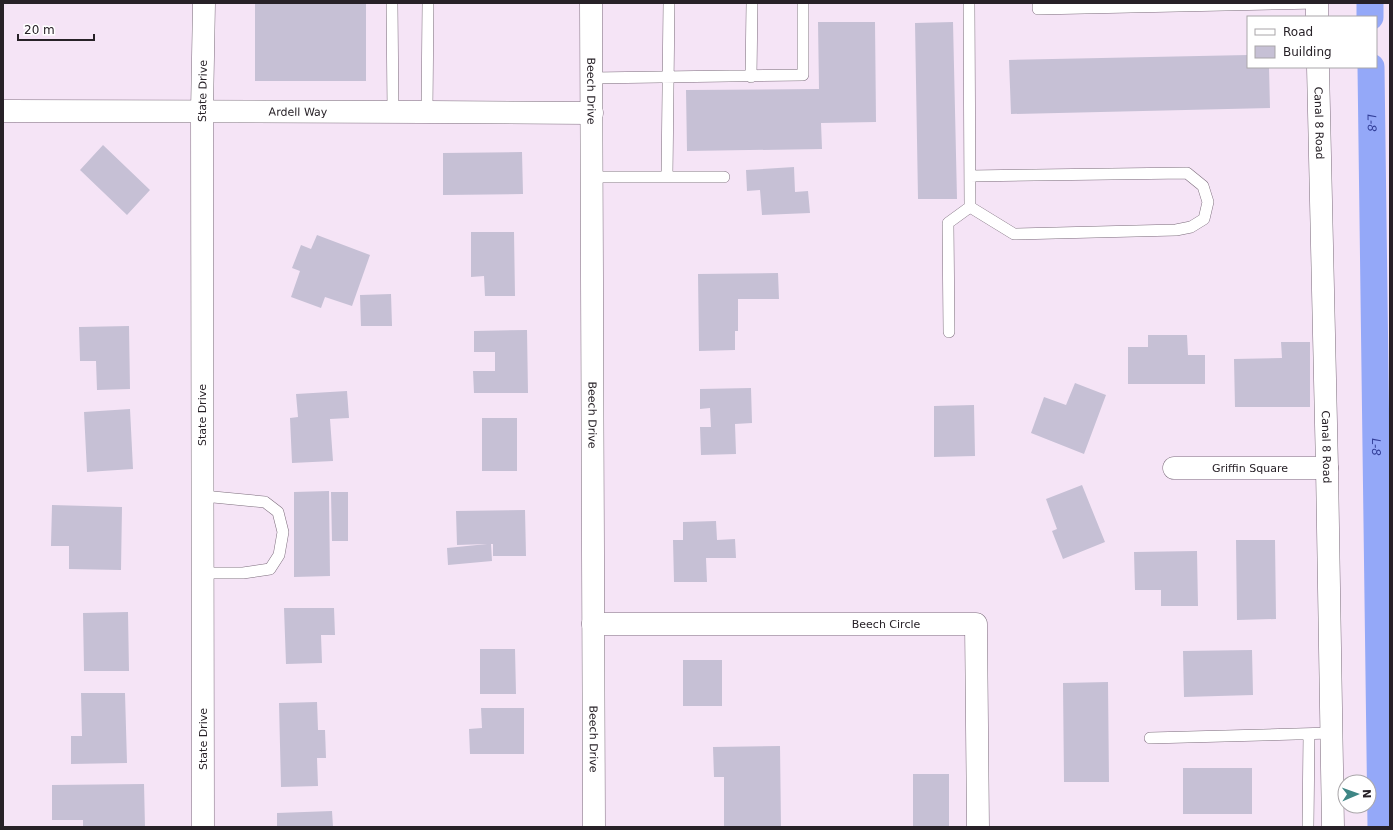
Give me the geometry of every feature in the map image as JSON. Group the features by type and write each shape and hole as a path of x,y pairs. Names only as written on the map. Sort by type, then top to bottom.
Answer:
{"street":[{"name":"State Drive","path":"203,827 202,111 204,3"},
{"name":"Beech Drive","path":"591,3 594,827"},
{"path":"1317,3 1317,16"},
{"name":"Canal 8 Road","path":"1318,68 1327,468 1332,827"},
{"name":"Ardell Way","path":"3,111 592,114"},
{"name":"Griffin Square","path":"1174,468 1327,468"},
{"name":"Beech Circle","path":"593,624 976,624 978,827"}],"lane":[{"path":"392,3 393,112"},
{"path":"427,112 428,3"},
{"path":"667,177 670,3"},
{"path":"751,77 752,3"},
{"path":"592,78 751,77 803,75 803,3"},
{"path":"969,3 970,207"},
{"path":"1038,3 1038,9 1317,3"},
{"path":"970,176 1187,173 1202,186 1208,202 1204,219 1191,227 1183,229 1014,234 970,207"},
{"path":"592,178 724,177"},
{"path":"949,332 948,223 970,207"},
{"path":"202,496 265,502 278,512 283,532 279,555 270,569 242,573 203,573"},
{"path":"1308,827 1309,734"},
{"path":"1150,738 1331,734"}],"building":[{"path":"255,3 366,3 366,81 255,81"},
{"path":"818,22 875,22 876,122 821,123 822,149 687,151 686,90 819,89"},
{"path":"953,22 957,199 918,199 915,23"},
{"path":"1247,55 1247,68 1269,68 1270,108 1011,114 1009,60"},
{"path":"103,145 150,190 127,215 80,170"},
{"path":"522,152 523,194 443,195 443,153"},
{"path":"794,167 795,192 808,191 810,213 762,215 760,190 747,191 746,170"},
{"path":"471,232 514,232 515,296 485,296 484,276 471,277"},
{"path":"317,235 370,255 352,306 325,297 321,308 291,297 300,271 292,268 301,245 311,249"},
{"path":"778,273 779,299 738,299 738,331 735,331 735,350 699,351 698,274"},
{"path":"391,294 392,326 361,326 360,295"},
{"path":"129,326 130,389 97,390 96,361 80,361 79,327"},
{"path":"527,330 528,393 474,393 473,371 495,371 495,352 474,352 474,331"},
{"path":"1148,335 1187,335 1188,355 1205,355 1205,384 1128,384 1128,347 1148,347"},
{"path":"1281,342 1310,342 1310,407 1235,407 1234,359 1282,358"},
{"path":"1075,383 1106,395 1084,454 1031,433 1044,397 1066,405"},
{"path":"751,388 752,423 735,424 736,454 701,455 700,427 711,427 710,408 700,409 700,389"},
{"path":"347,391 349,418 330,419 333,461 292,463 290,418 298,417 296,394"},
{"path":"974,405 975,456 934,457 934,406"},
{"path":"130,409 133,469 87,472 84,412"},
{"path":"482,418 517,418 517,471 482,471"},
{"path":"1082,485 1105,542 1063,559 1052,531 1057,529 1046,499"},
{"path":"329,491 330,576 294,577 294,492"},
{"path":"331,492 348,492 348,541 332,541"},
{"path":"52,505 122,507 121,570 69,569 69,546 51,546"},
{"path":"525,510 526,556 493,556 493,544 491,544 492,561 448,565 447,548 487,544 457,545 456,511"},
{"path":"716,521 717,540 735,539 736,558 706,558 707,582 674,582 673,540 683,540 683,522"},
{"path":"1236,540 1275,540 1276,619 1237,620"},
{"path":"1197,551 1198,606 1161,606 1161,590 1135,590 1134,552"},
{"path":"284,608 334,608 335,635 321,635 322,663 286,664"},
{"path":"128,612 129,671 84,671 83,613"},
{"path":"480,649 515,649 516,694 480,694"},
{"path":"1252,650 1253,695 1184,697 1183,651"},
{"path":"683,660 722,660 722,706 683,706"},
{"path":"1108,682 1109,782 1064,782 1063,683"},
{"path":"81,693 125,693 127,763 71,764 71,736 82,736"},
{"path":"317,702 318,730 325,730 326,758 317,758 318,786 281,787 279,703"},
{"path":"481,708 524,708 524,754 470,754 469,729 482,728"},
{"path":"780,746 781,827 724,827 724,777 714,777 713,747"},
{"path":"1183,768 1252,768 1252,814 1183,814"},
{"path":"913,774 949,774 949,827 913,827"},
{"path":"144,784 145,827 83,827 83,820 52,820 52,785"},
{"path":"332,811 333,827 277,827 277,813"}],"waterway":[{"name":"L-8","path":"1370,3 1370,16"},
{"name":"L-8","path":"1371,68 1381,827"}]}
